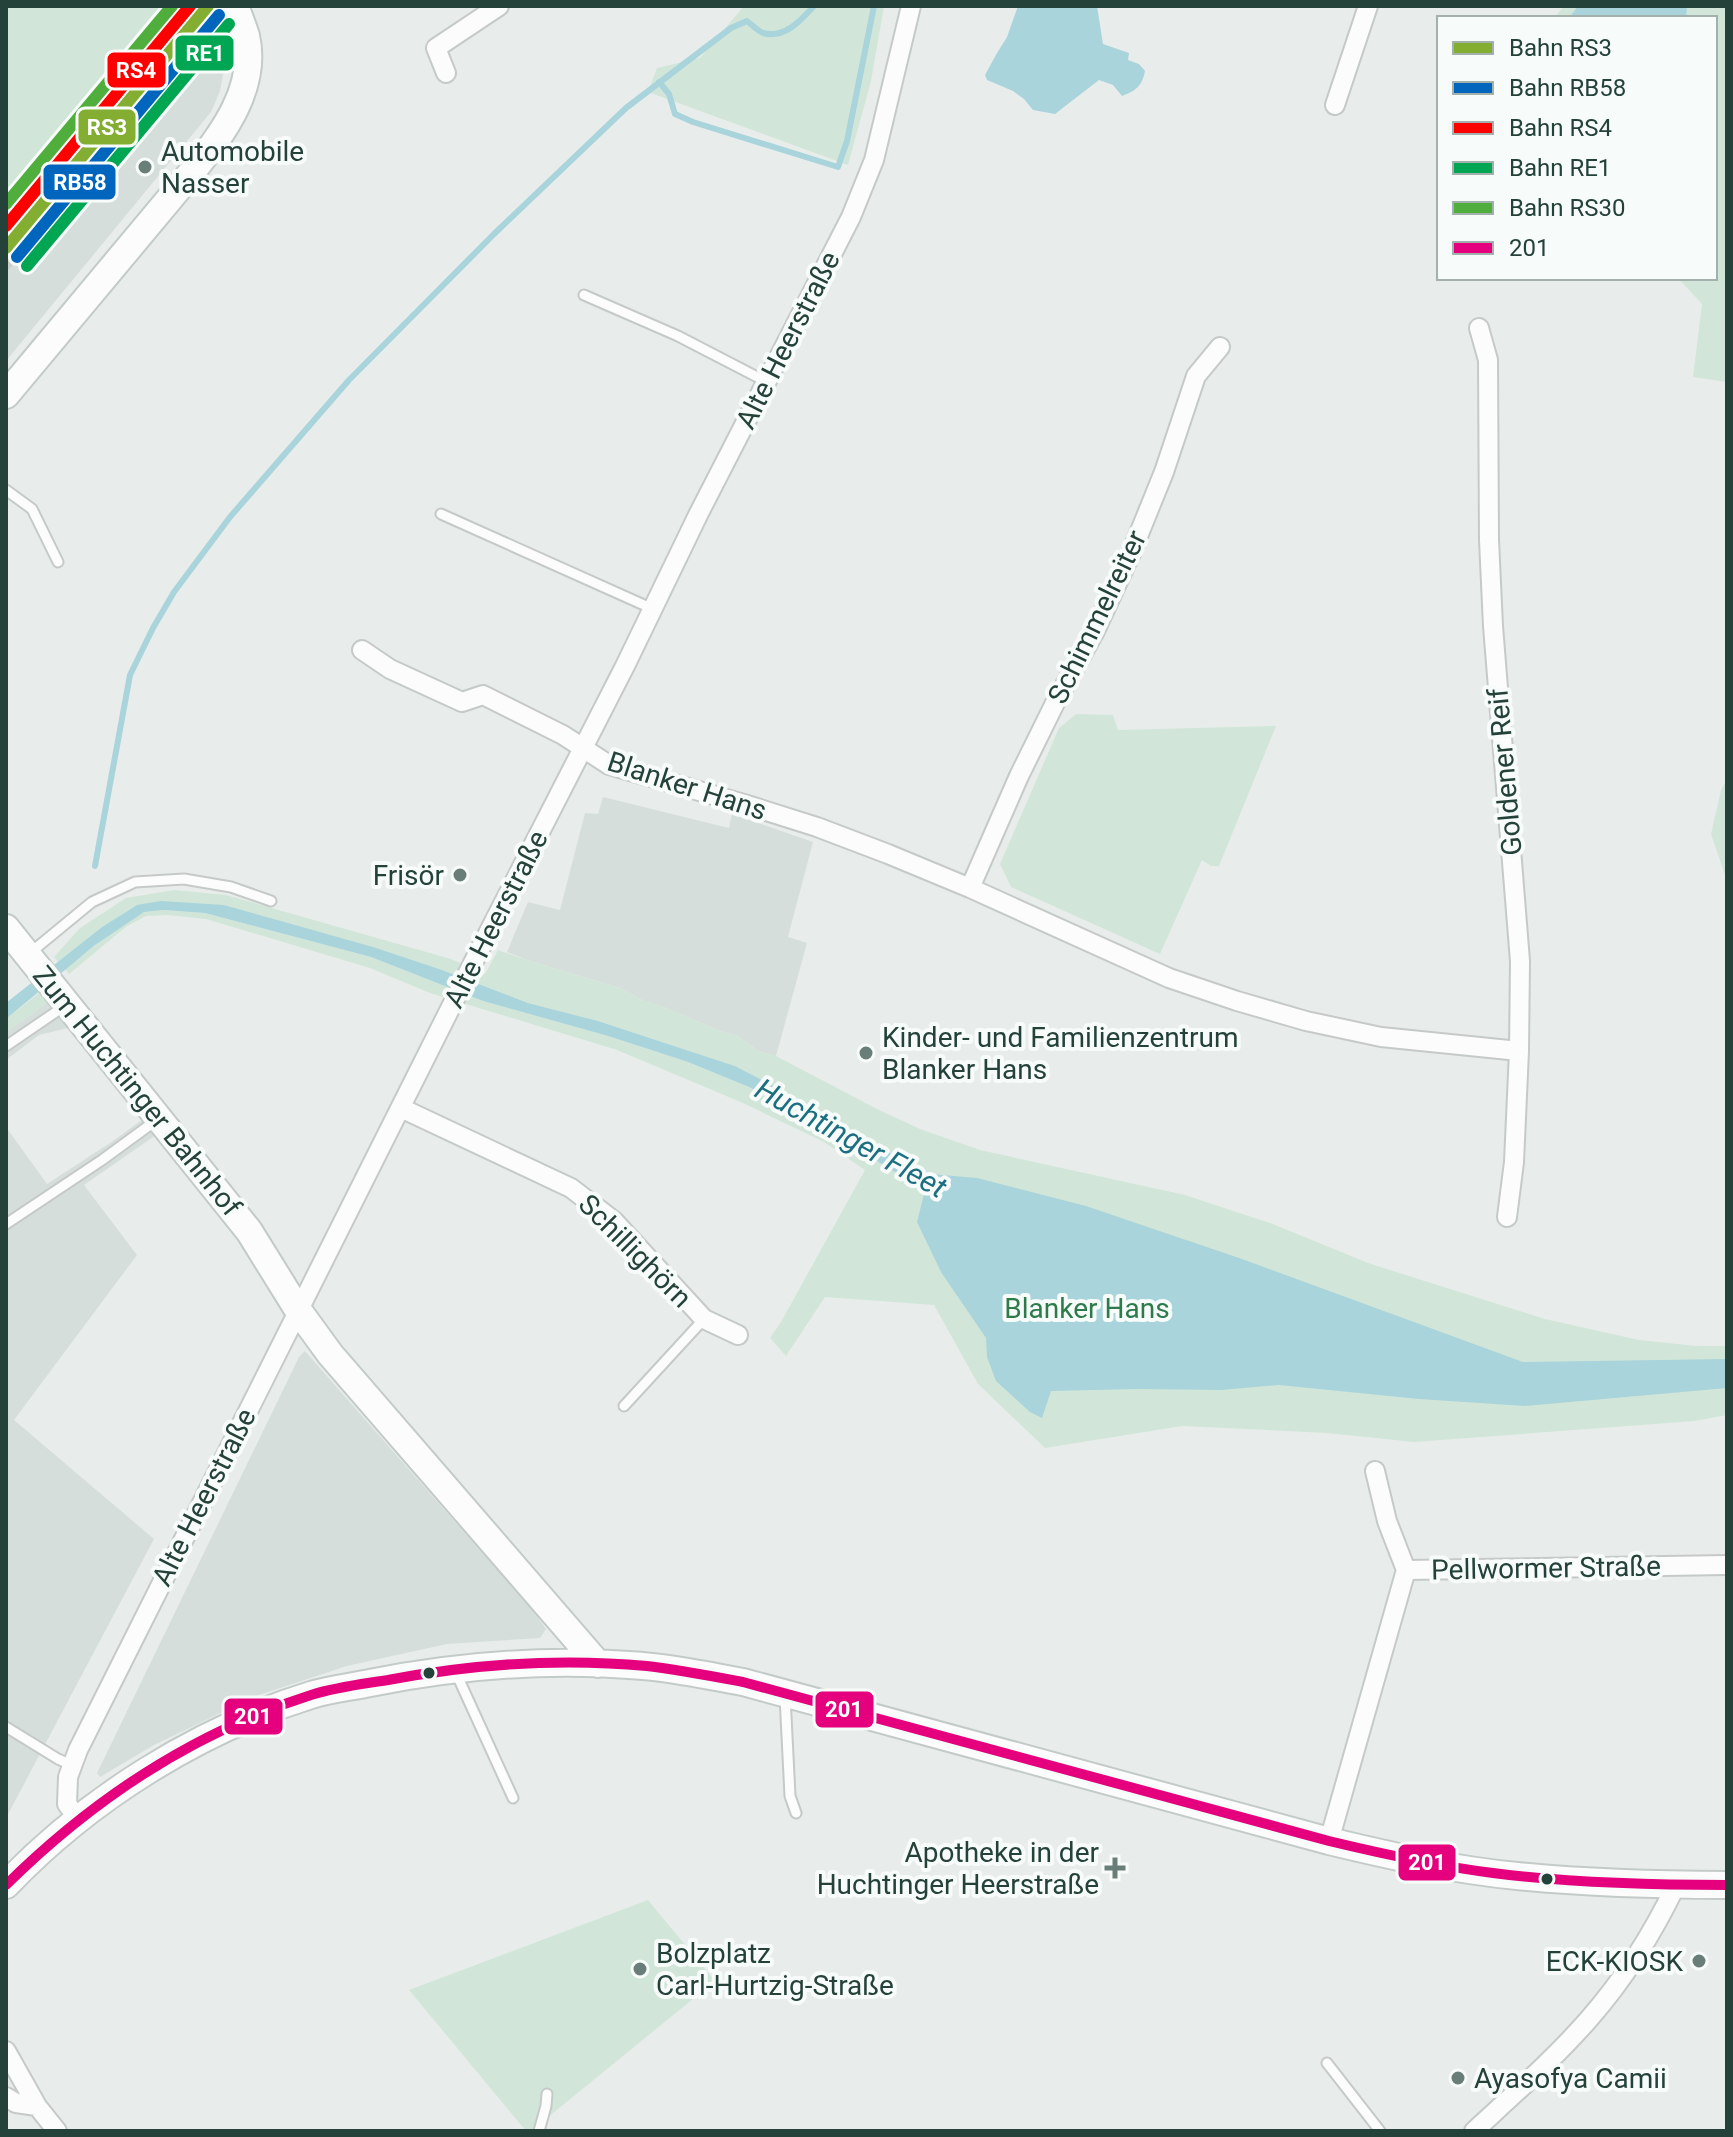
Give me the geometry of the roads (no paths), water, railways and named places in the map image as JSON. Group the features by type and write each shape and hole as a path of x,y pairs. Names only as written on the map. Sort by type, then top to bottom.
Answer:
{"main road":[{"path":"6,395 192,172 233,115 245,79 248,53 246,36 235,6"},
{"name":"Zum Huchtinger Bahnhof","path":"6,928 249,1231 298,1310 330,1354 598,1664"},
{"path":"6,1885 79,1820 146,1771 254,1716 313,1694 394,1678 548,1663 629,1665 698,1674 785,1693 1393,1857 1516,1876 1727,1885"}],"street":[{"path":"446,73 436,48 499,6"},
{"name":"Alte Heerstraße","path":"79,1820 67,1804 68,1777 92,1720 851,217 874,160 911,6"},
{"path":"1335,105 1366,12"},
{"name":"Goldener Reif","path":"1479,328 1488,360 1489,540 1499,711 1519,949 1519,1051 1514,1162 1507,1217"},
{"name":"Schimmelreiter","path":"970,888 1019,776 1094,633 1132,551 1164,472 1196,376 1220,347"},
{"name":"Blanker Hans","path":"362,650 390,669 462,702 483,695 563,735 609,765 817,827 970,888 1169,978 1306,1021 1381,1037 1519,1051"},
{"name":"Schillighörn","path":"401,1108 571,1188 614,1221 704,1319 738,1335"},
{"path":"1375,1471 1387,1521 1406,1570"},
{"name":"Pellwormer Straße","path":"1329,1841 1406,1570 1727,1565"},
{"path":"1474,2131 1589,2019 1654,1930 1676,1885"},
{"path":"6,2051 37,2106 57,2131"},
{"path":"6,2097 16,2103 37,2106"}],"lane":[{"path":"584,295 678,336 767,382"},
{"path":"6,490 32,509 58,562"},
{"path":"441,514 653,609"},
{"path":"6,1046 92,902 135,882 184,879 231,887 271,901"},
{"path":"6,1224 159,1118"},
{"path":"624,1406 704,1319"},
{"path":"455,1670 513,1798"},
{"path":"785,1693 790,1796 796,1813"},
{"path":"6,1727 72,1765"},
{"path":"1327,2063 1380,2131"},
{"path":"539,2131 547,2094"}],"water":[{"path":"1018,6 1097,6 1103,44 1129,53 1128,60 1139,64 1145,71 1142,81 1135,90 1122,96 1113,85 1099,80 1055,114 1033,110 1024,99 987,80 985,75 1007,37"},
{"path":"1578,6 1687,6 1686,16 1570,16"},
{"name":"Blanker Hans","path":"161,901 224,905 373,947 528,1003 598,1021 735,1066 930,1174 977,1178 1086,1206 1242,1259 1523,1362 1727,1359 1727,1388 1525,1406 1279,1385 1221,1390 1051,1391 1042,1418 1030,1412 996,1381 987,1357 986,1338 941,1272 917,1222 925,1190 798,1113 749,1087 688,1062 483,1001 371,957 205,913 164,910 144,912 95,945 6,1019 6,1003 102,927 137,905"}],"waterway":[{"path":"95,866 130,675 174,592 230,517 349,380 494,234 626,108 731,28 747,21 763,33 778,33 792,27 814,6"},
{"path":"659,82 669,94 675,114 838,167 847,141 874,6"}],"railway":[{"path":"6,268 184,55"}],"rail line":[{"name":"RS30","path":"6,204 172,6"},
{"name":"RS4","path":"6,226 190,6"},
{"name":"RS3","path":"6,248 208,6"},
{"name":"RB58","path":"17,257 219,15"},
{"name":"RE1","path":"27,266 229,24"}],"place":[{"name":"Automobile Nasser","path":"145,167"},
{"name":"Frisör","path":"460,875"},
{"name":"Kinder- und Familienzentrum Blanker Hans","path":"866,1053"},
{"name":"Apotheke in der Huchtinger Heerstraße","path":"1115,1868"},
{"name":"ECK-KIOSK","path":"1699,1961"},
{"name":"Bolzplatz Carl-Hurtzig-Straße","path":"640,1969"},
{"name":"Ayasofya Camii","path":"1458,2078"}],"water label":[{"name":"Huchtinger Fleet","path":"851,1138"}]}
